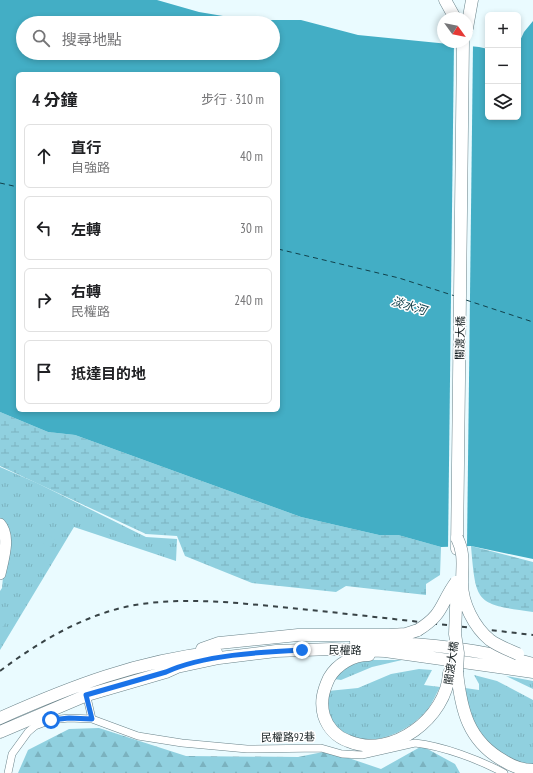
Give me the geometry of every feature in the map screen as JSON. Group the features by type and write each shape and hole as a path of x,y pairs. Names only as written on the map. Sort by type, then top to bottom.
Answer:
{"main road":[{"path":"464,0 464,12"},
{"path":"470,12 472,0"},
{"path":"449,1 453,12"},
{"name":"關渡大橋","path":"412,655 395,657 367,655 354,658 338,666 323,690 322,707 326,723 340,738 358,745 375,746 393,741 410,733 429,718 443,699 453,673 457,581 463,48"},
{"path":"457,538 462,549 462,586 467,606 477,626 490,640 518,654 533,657"},
{"path":"186,655 219,643 298,635 406,634 429,624 439,614 449,591 457,581"},
{"name":"民權路","path":"0,732 12,725 86,695 166,666 186,655 295,643 385,650 412,655 456,654 515,658 533,664"},
{"name":"民權路","path":"0,718 83,683 116,672 166,666 177,667 219,658 332,645 417,643 507,669 533,672"},
{"path":"507,669 533,677"},
{"name":"關渡大橋","path":"453,673 463,711 470,727 480,743 493,755 510,765 533,770"}],"street":[{"path":"0,574 4,550 4,531 1,525"},
{"path":"83,683 92,719"},
{"name":"民權路92巷","path":"8,773 12,754 19,742 35,726 51,720 69,718 92,719 138,736 182,743 247,749 321,748 342,754 362,756 415,743 424,744 446,750 504,773"},
{"path":"0,738 12,725"}],"green space":[{"path":"0,412 48,432 75,435 301,517 379,535 398,535 441,547 440,575 426,584 426,595 346,586 336,592 252,583 185,556 177,536 146,534 0,466"},
{"path":"0,467 37,483 146,537 177,539 176,561 74,527 0,650 0,591 2,588 7,535 0,522"},
{"path":"45,535 55,538 51,547 42,543"},
{"path":"471,546 533,562 533,612 500,606 490,603 482,598 475,580"},
{"path":"0,613 8,620 0,630"},
{"path":"368,660 402,660 372,667 341,680 334,679 341,671 349,666"},
{"path":"419,669 432,670 424,685 440,687 428,709 421,717 402,730 380,738 369,740 358,739 341,731 335,726 329,717 328,691 358,688 391,674"},
{"path":"474,675 497,681 533,700 533,767 515,764 485,742 473,722 466,700 465,688 479,690 479,684"},
{"path":"506,676 533,681 533,689"},
{"path":"99,728 186,756 298,757 328,751 381,769 422,746 455,764 460,773 18,773 28,750 69,729"}],"water":[{"name":"淡水河","path":"0,0 157,0 199,12 223,16 16,16 16,60 280,60 280,20 301,20 358,35 437,43 437,48 473,48 473,46 485,48 485,120 521,120 521,38 524,32 533,21 533,559 471,546 441,547 398,535 379,535 301,517 75,435 48,432 0,412"}],"pier":[{"path":"454,48 473,48 467,548 448,549"}],"ferry route":[{"path":"0,183 16,187"},
{"path":"280,249 399,278 455,296"},
{"path":"466,300 533,322"}],"railway":[{"path":"0,671 47,639 81,622 116,609 156,602 197,601 239,603 533,635"}],"route":[{"path":"51,720 69,718 92,719 86,695 166,672 177,667 219,658 302,650"}]}
